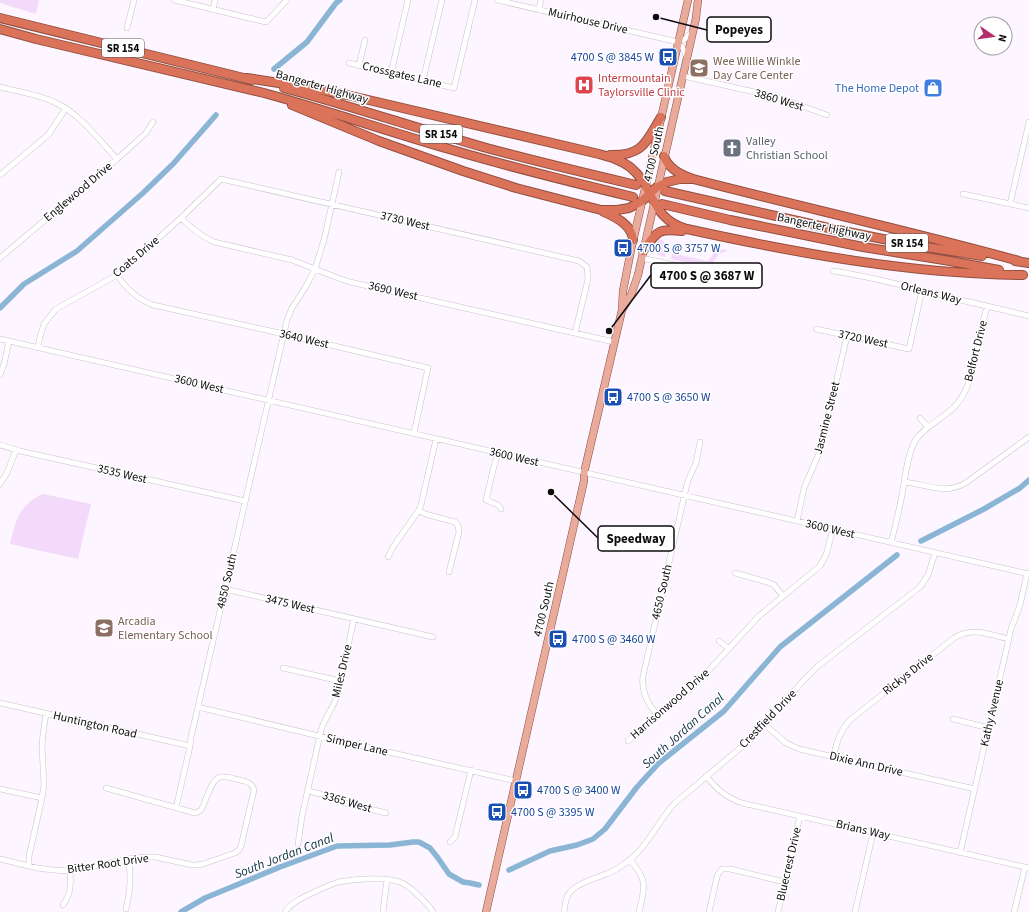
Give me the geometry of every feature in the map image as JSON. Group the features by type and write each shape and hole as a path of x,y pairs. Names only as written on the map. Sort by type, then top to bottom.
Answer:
{"highway":[{"name":"Bangerter Highway","path":"0,18 247,78 318,97 485,147 636,185"},
{"name":"Bangerter Highway","path":"0,30 264,92 497,163 633,197"},
{"path":"247,78 347,95 599,154 620,161 629,166 637,174 650,194 658,203 661,214 672,224 682,228 783,249 861,262 969,273 1026,275"},
{"path":"264,92 347,129 463,171 516,188 596,209 615,217 627,226 632,233 633,240"},
{"path":"599,154 631,154 638,150 644,145 661,118"},
{"path":"664,156 670,167 680,174 693,179 1019,261"},
{"path":"596,209 623,209 642,201 657,187 667,182 676,179 693,179"},
{"name":"Bangerter Highway","path":"665,191 833,229 916,245 1029,263"},
{"name":"Bangerter Highway","path":"658,203 863,247 1026,275"},
{"path":"642,255 655,234 664,230 700,232"}],"main road":[{"name":"4700 South","path":"486,912 622,310 623,291 633,240 688,0"},
{"name":"4700 South","path":"622,310 631,295 658,203 657,187 694,28 698,0"}],"street":[{"path":"127,28 134,0"},
{"path":"174,0 266,22 287,0"},
{"path":"213,10 215,0"},
{"path":"391,73 408,0"},
{"path":"423,80 442,0"},
{"name":"Crossgates Lane","path":"349,63 454,88 475,0"},
{"name":"Muirhouse Drive","path":"497,0 508,1 539,10 678,42"},
{"path":"539,10 541,0"},
{"path":"686,62 686,54 678,42 688,37 694,28"},
{"path":"359,65 364,40"},
{"name":"3860 West","path":"683,76 777,97 827,115"},
{"path":"0,87 45,98 66,108 84,124 117,159"},
{"path":"0,175 48,135 66,108"},
{"name":"Englewood Drive","path":"0,258 117,159 146,133 153,122"},
{"path":"1010,204 1029,122"},
{"name":"4850 South","path":"176,808 287,320 292,308 315,269 324,240 339,172"},
{"name":"3730 West","path":"221,180 579,262 587,267 588,279 575,333"},
{"name":"Coats Drive","path":"38,347 44,324 56,310 117,275 221,180"},
{"path":"963,194 1029,208"},
{"name":"3690 West","path":"181,218 195,231 214,242 288,259 350,282 614,342"},
{"path":"642,255 712,273 719,272 727,267"},
{"name":"Orleans Way","path":"833,271 850,273 1029,316"},
{"name":"3640 West","path":"117,275 122,283 130,290 145,302 153,305 428,368 414,434"},
{"name":"3720 West","path":"816,329 909,349 922,290"},
{"name":"Belfort Drive","path":"891,542 913,446 928,427 954,407 966,389 987,306"},
{"name":"Jasmine Street","path":"797,521 804,488 820,450 847,336"},
{"name":"3600 West","path":"0,339 1028,574"},
{"path":"0,375 9,341"},
{"path":"920,418 928,427"},
{"path":"904,482 944,489 958,487 1029,437"},
{"path":"388,557 393,547 419,510 423,500 436,439"},
{"name":"4650 South","path":"658,716 646,700 642,681 684,495 689,478 696,463 700,442"},
{"name":"3535 West","path":"0,445 16,450 245,502"},
{"path":"0,484 8,473 16,450"},
{"path":"498,453 486,500 498,505 501,509"},
{"path":"419,510 429,515 452,520 458,525 450,572"},
{"name":"Harrisonwood Drive","path":"628,741 693,687 758,616 817,569 828,551 833,529"},
{"name":"Crestfield Drive","path":"564,912 566,900 575,887 613,871 630,860 646,844 670,808 679,798 751,739 818,666 920,586 928,575 935,552"},
{"path":"735,573 764,580 770,583 783,596"},
{"name":"Kathy Avenue","path":"960,852 1009,639 1028,574"},
{"name":"3475 West","path":"225,589 433,637"},
{"name":"Miles Drive","path":"298,844 302,816 321,730 335,703 354,619"},
{"name":"Rickys Drive","path":"833,756 840,734 850,720 954,638 964,633 974,632 1009,639"},
{"path":"719,641 728,648"},
{"path":"283,668 340,681"},
{"name":"Huntington Road","path":"0,703 190,746"},
{"name":"Simper Lane","path":"198,707 320,737 516,781"},
{"path":"29,866 29,856 44,785 42,746 46,714"},
{"path":"953,720 989,728"},
{"name":"Dixie Ann Drive","path":"764,724 782,740 799,749 975,789"},
{"path":"450,842 455,837 471,770"},
{"name":"Brians Way","path":"706,776 721,792 734,800 1027,868"},
{"name":"Bitter Root Drive","path":"0,859 45,870 70,871 145,857 155,857 192,865 203,864 239,850 253,794 253,786 250,783 225,777 218,777 213,782 203,807 198,812 191,812 176,808"},
{"path":"106,788 176,808"},
{"path":"0,789 42,798"},
{"name":"3365 West","path":"308,791 334,797 345,803 386,813"},
{"name":"Bluecrest Drive","path":"778,912 800,816"},
{"path":"855,912 873,833"},
{"path":"126,909 130,879 128,859"},
{"path":"630,860 640,872 644,883 644,892 640,912"},
{"path":"1014,912 1027,868"},
{"path":"709,912 717,877 722,869 730,869 785,882"},
{"path":"63,905 70,892 70,871"},
{"path":"285,912 292,903 338,882 376,879 387,879 408,886 428,905 433,912"},
{"path":"383,912 387,879"}],"shaded area":[{"path":"0,0 39,0 36,14 0,3"},
{"path":"655,238 662,240 666,244 665,257 656,253 654,250"},
{"path":"718,249 727,251 720,254 713,263 707,267 671,259 672,253 707,261"},
{"path":"43,494 91,504 78,559 10,544 14,528 20,514 29,503"}],"waterway":[{"path":"274,69 307,42 336,3 340,0"},
{"path":"0,308 24,284 77,251 143,193 173,164 216,115"},
{"name":"South Jordan Canal","path":"921,541 984,509 1020,488 1029,480"},
{"name":"South Jordan Canal","path":"509,870 550,851 577,845 593,839 605,829 637,787 659,763 724,711 780,647 897,555"},
{"name":"South Jordan Canal","path":"181,912 205,898 280,867 337,846 390,845 419,842 430,848 449,874 463,882 479,885"}],"place":[{"name":"Popeyes","path":"656,17"},
{"name":"4700 S @ 3845 W","path":"668,57"},
{"name":"Wee Willie Winkle Day Care Center","path":"699,68"},
{"name":"Intermountain Taylorsville Clinic","path":"584,85"},
{"name":"The Home Depot","path":"933,88"},
{"name":"Valley Christian School","path":"732,148"},
{"name":"4700 S @ 3757 W","path":"623,248"},
{"name":"4700 S @ 3687 W","path":"609,331"},
{"name":"4700 S @ 3650 W","path":"613,397"},
{"name":"Speedway","path":"551,492"},
{"name":"Arcadia Elementary School","path":"104,628"},
{"name":"4700 S @ 3460 W","path":"558,639"},
{"name":"4700 S @ 3400 W","path":"523,790"},
{"name":"4700 S @ 3395 W","path":"497,812"}]}
